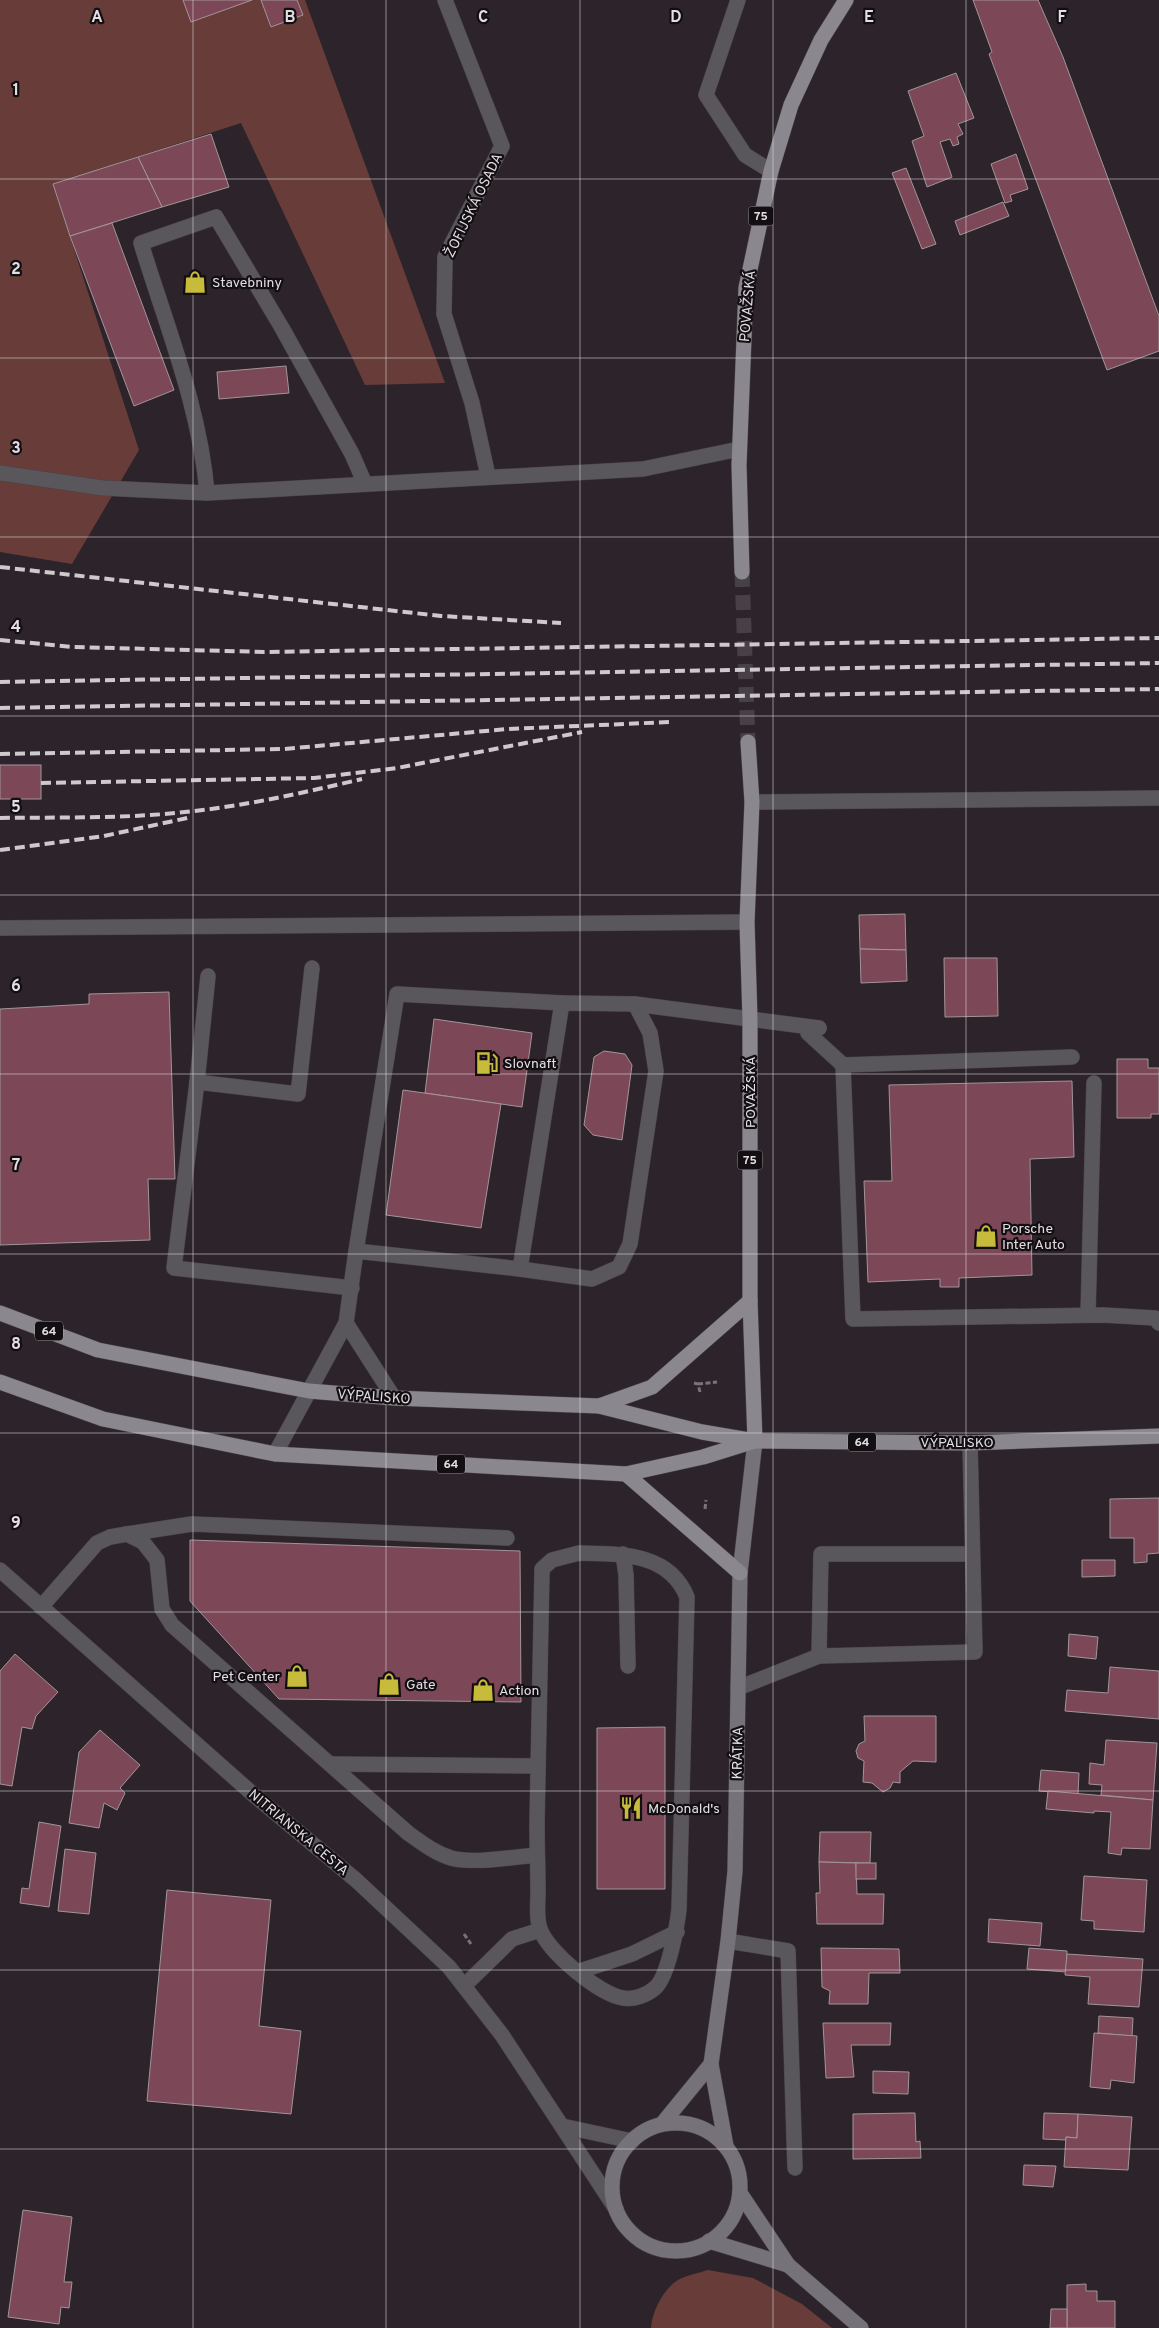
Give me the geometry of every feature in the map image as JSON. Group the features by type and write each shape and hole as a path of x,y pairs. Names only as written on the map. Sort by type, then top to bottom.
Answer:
{"main road":[{"name":"POVAŽSKÁ","path":"742,572 739,449 746,288 771,171 792,105 822,40 846,0"},
{"name":"POVAŽSKÁ","path":"748,742 752,802 747,922 750,1019 750,1301 755,1441"},
{"name":"64","path":"598,1406 652,1387 750,1301"},
{"name":"VÝPALISKO","path":"0,1313 98,1350 309,1392 394,1398 598,1406 702,1432 755,1441 970,1443 1159,1436"},
{"name":"VÝPALISKO","path":"0,1382 103,1419 275,1454 626,1474 704,1457 755,1441"},
{"name":"KRÁTKA","path":"726,2146 711,2064 728,1941 735,1871 740,1573 755,1441"},
{"path":"626,1474 740,1573"},
{"path":"662,2124 711,2064"},
{"path":"686,2123 697,2126 718,2138 726,2146 737,2168 740,2193 733,2216 719,2235 709,2242 693,2248 676,2250 651,2245 630,2231 616,2209 613,2196 615,2170 624,2149 641,2133 662,2124 686,2123"},
{"path":"740,2193 788,2265 861,2328"},
{"path":"709,2242 788,2265"}],"street":[{"name":"ŽOFIJSKÁ OSADA","path":"445,0 502,146 445,257 444,314 472,403 488,476"},
{"path":"738,0 706,95 746,156 771,171"},
{"path":"207,493 204,458 196,420 141,243 216,217 352,454 365,484"},
{"path":"0,473 103,488 207,493 488,476 643,469 739,449"},
{"path":"752,802 1159,798"},
{"path":"0,928 747,922"},
{"path":"197,1082 298,1094 312,968"},
{"path":"208,976 174,1268 352,1288"},
{"path":"275,1454 346,1323 397,994 562,1003 635,1004 819,1028 808,1033 842,1065 853,1320 1095,1315 1156,1318 1159,1323"},
{"path":"520,1269 562,1003"},
{"path":"356,1251 592,1279 619,1267 630,1244 656,1071 650,1033 635,1004"},
{"path":"842,1065 1072,1057"},
{"path":"1094,1083 1095,1315"},
{"path":"346,1323 394,1398"},
{"path":"738,1688 819,1656 975,1652 970,1443"},
{"path":"41,1607 97,1542 110,1537 192,1524 508,1538"},
{"path":"127,1534 143,1542 157,1560 162,1609 172,1625 408,1833 429,1848 453,1858 490,1860 537,1855"},
{"path":"579,1553 623,1554 643,1558 672,1572 681,1581 688,1597 677,1932 668,1964 656,1988 640,1997 623,1998 604,1990 577,1972 554,1950 540,1930 537,1855 542,1569 552,1560 579,1553"},
{"path":"623,1554 626,1575 628,1666"},
{"path":"819,1656 821,1554 972,1554"},
{"name":"NITRIANSKA CESTA","path":"0,1570 255,1796 356,1880 428,1946 493,2022 616,2209"},
{"path":"330,1764 538,1766"},
{"path":"464,1986 512,1940 540,1930"},
{"path":"577,1972 632,1954 677,1932"},
{"path":"728,1941 788,1951 795,2168"},
{"path":"562,2126 632,2140"}],"path":[{"path":"698,1384 717,1382"}],"shaded area":[{"path":"0,0 305,0 445,383 365,385 241,123 53,184 139,450 72,564 0,552"},
{"path":"708,2270 753,2278 802,2304 832,2328 651,2328 656,2308 668,2289 682,2278"}],"building":[{"path":"183,0 252,0 191,22"},
{"path":"261,0 297,0 303,15 271,27"},
{"path":"973,0 1038,0 1063,57 1159,316 1159,351 1107,370 989,54 992,52"},
{"path":"956,73 974,118 958,124 963,134 957,137 959,144 953,146 950,139 940,142 952,177 927,187 912,141 924,136 908,91"},
{"path":"211,134 229,187 162,207 138,157"},
{"path":"1016,154 1028,189 1010,195 1012,201 1005,203 991,164"},
{"path":"138,157 162,207 70,236 53,184"},
{"path":"906,168 936,244 922,249 892,173"},
{"path":"1003,202 1009,216 960,235 955,221"},
{"path":"112,223 174,390 134,406 70,236"},
{"path":"286,366 289,393 219,399 217,372"},
{"path":"0,765 41,765 41,799 0,799"},
{"path":"905,914 906,950 860,949 859,915"},
{"path":"860,949 906,950 907,981 861,983"},
{"path":"944,958 997,958 998,1016 945,1017"},
{"path":"169,992 175,1179 148,1179 150,1240 0,1245 0,1009 89,1004 89,994"},
{"path":"434,1019 532,1033 522,1107 425,1093"},
{"path":"604,1051 625,1054 632,1065 622,1140 593,1135 584,1125 594,1057"},
{"path":"1117,1059 1148,1059 1148,1068 1159,1068 1159,1114 1151,1114 1151,1118 1117,1118"},
{"path":"1072,1081 1074,1157 1030,1159 1032,1275 959,1278 959,1287 940,1287 940,1279 868,1282 864,1181 892,1181 889,1085"},
{"path":"403,1090 501,1104 481,1228 386,1215"},
{"path":"1159,1498 1159,1553 1147,1554 1147,1562 1134,1563 1134,1538 1110,1538 1110,1499"},
{"path":"190,1540 520,1551 521,1702 279,1699 190,1601"},
{"path":"1082,1560 1115,1560 1115,1576 1082,1577"},
{"path":"1069,1634 1098,1637 1096,1659 1068,1656"},
{"path":"15,1654 58,1692 36,1716 32,1729 22,1727 12,1786 0,1784 0,1671"},
{"path":"1110,1667 1159,1671 1159,1719 1065,1711 1067,1690 1108,1693"},
{"path":"864,1716 936,1716 936,1762 913,1761 900,1772 900,1783 893,1782 890,1788 883,1792 872,1783 863,1782 864,1761 858,1758 856,1751 859,1744 865,1741"},
{"name":"McDonald's","path":"665,1727 665,1889 597,1889 597,1728"},
{"path":"100,1730 140,1765 120,1788 125,1793 117,1810 104,1803 99,1828 69,1823 79,1752"},
{"path":"1106,1740 1157,1743 1153,1800 1101,1795 1102,1785 1089,1784 1090,1763 1104,1765"},
{"path":"1041,1770 1079,1773 1078,1794 1039,1791"},
{"path":"1048,1791 1153,1800 1150,1849 1122,1848 1121,1855 1108,1853 1111,1812 1094,1811 1094,1813 1046,1809"},
{"path":"39,1822 61,1826 49,1907 20,1903 22,1888 29,1889"},
{"path":"820,1832 871,1832 870,1863 819,1862"},
{"path":"65,1849 96,1853 89,1914 58,1911"},
{"path":"819,1862 856,1863 857,1894 884,1894 883,1924 817,1924 816,1893 820,1893"},
{"path":"856,1863 876,1863 876,1879 856,1879"},
{"path":"1084,1876 1147,1880 1144,1932 1094,1929 1094,1921 1081,1920"},
{"path":"167,1890 271,1900 259,2026 301,2031 291,2114 147,2101"},
{"path":"989,1919 1042,1923 1040,1946 988,1942"},
{"path":"821,1948 899,1949 900,1973 869,1973 868,2004 829,2004 830,1991 822,1987"},
{"path":"1029,1948 1067,1951 1066,1972 1027,1969"},
{"path":"1067,1954 1143,1959 1139,2007 1088,2004 1090,1977 1065,1975"},
{"path":"1099,2016 1133,2018 1132,2036 1098,2033"},
{"path":"823,2023 891,2023 890,2045 851,2045 854,2077 826,2078"},
{"path":"1094,2033 1137,2036 1134,2083 1111,2080 1110,2089 1090,2087"},
{"path":"873,2071 909,2072 908,2094 873,2093"},
{"path":"915,2113 916,2142 920,2141 921,2158 853,2159 853,2114"},
{"path":"1044,2113 1078,2114 1077,2138 1066,2137 1066,2140 1043,2139"},
{"path":"1078,2114 1132,2117 1128,2170 1064,2167 1066,2137 1077,2138"},
{"path":"1024,2165 1056,2166 1053,2187 1023,2185"},
{"path":"23,2210 72,2217 64,2282 72,2282 69,2308 61,2307 59,2324 8,2317"},
{"path":"1086,2284 1086,2291 1097,2291 1097,2301 1115,2301 1115,2328 1067,2328 1067,2285"},
{"path":"1051,2309 1067,2309 1067,2328 1050,2328"}],"tunnel":[{"path":"742,572 748,742"}],"railway":[{"path":"0,567 441,616 561,623"},
{"path":"0,640 73,647 264,652 1159,638"},
{"path":"0,682 1159,663"},
{"path":"0,708 1159,689"},
{"path":"0,754 284,749 508,729 670,722"},
{"path":"41,783 314,778 397,768 582,732"},
{"path":"0,818 170,814 257,802 362,779"},
{"path":"0,850 104,836 192,817"}],"place":[{"name":"Stavebniny","path":"195,282"},
{"name":"Slovnaft","path":"487,1063"},
{"name":"Porsche Inter Auto","path":"986,1236"},
{"name":"Pet Center","path":"297,1676"},
{"name":"Gate","path":"389,1684"},
{"name":"Action","path":"483,1690"},
{"name":"McDonald's","path":"631,1808"}]}
